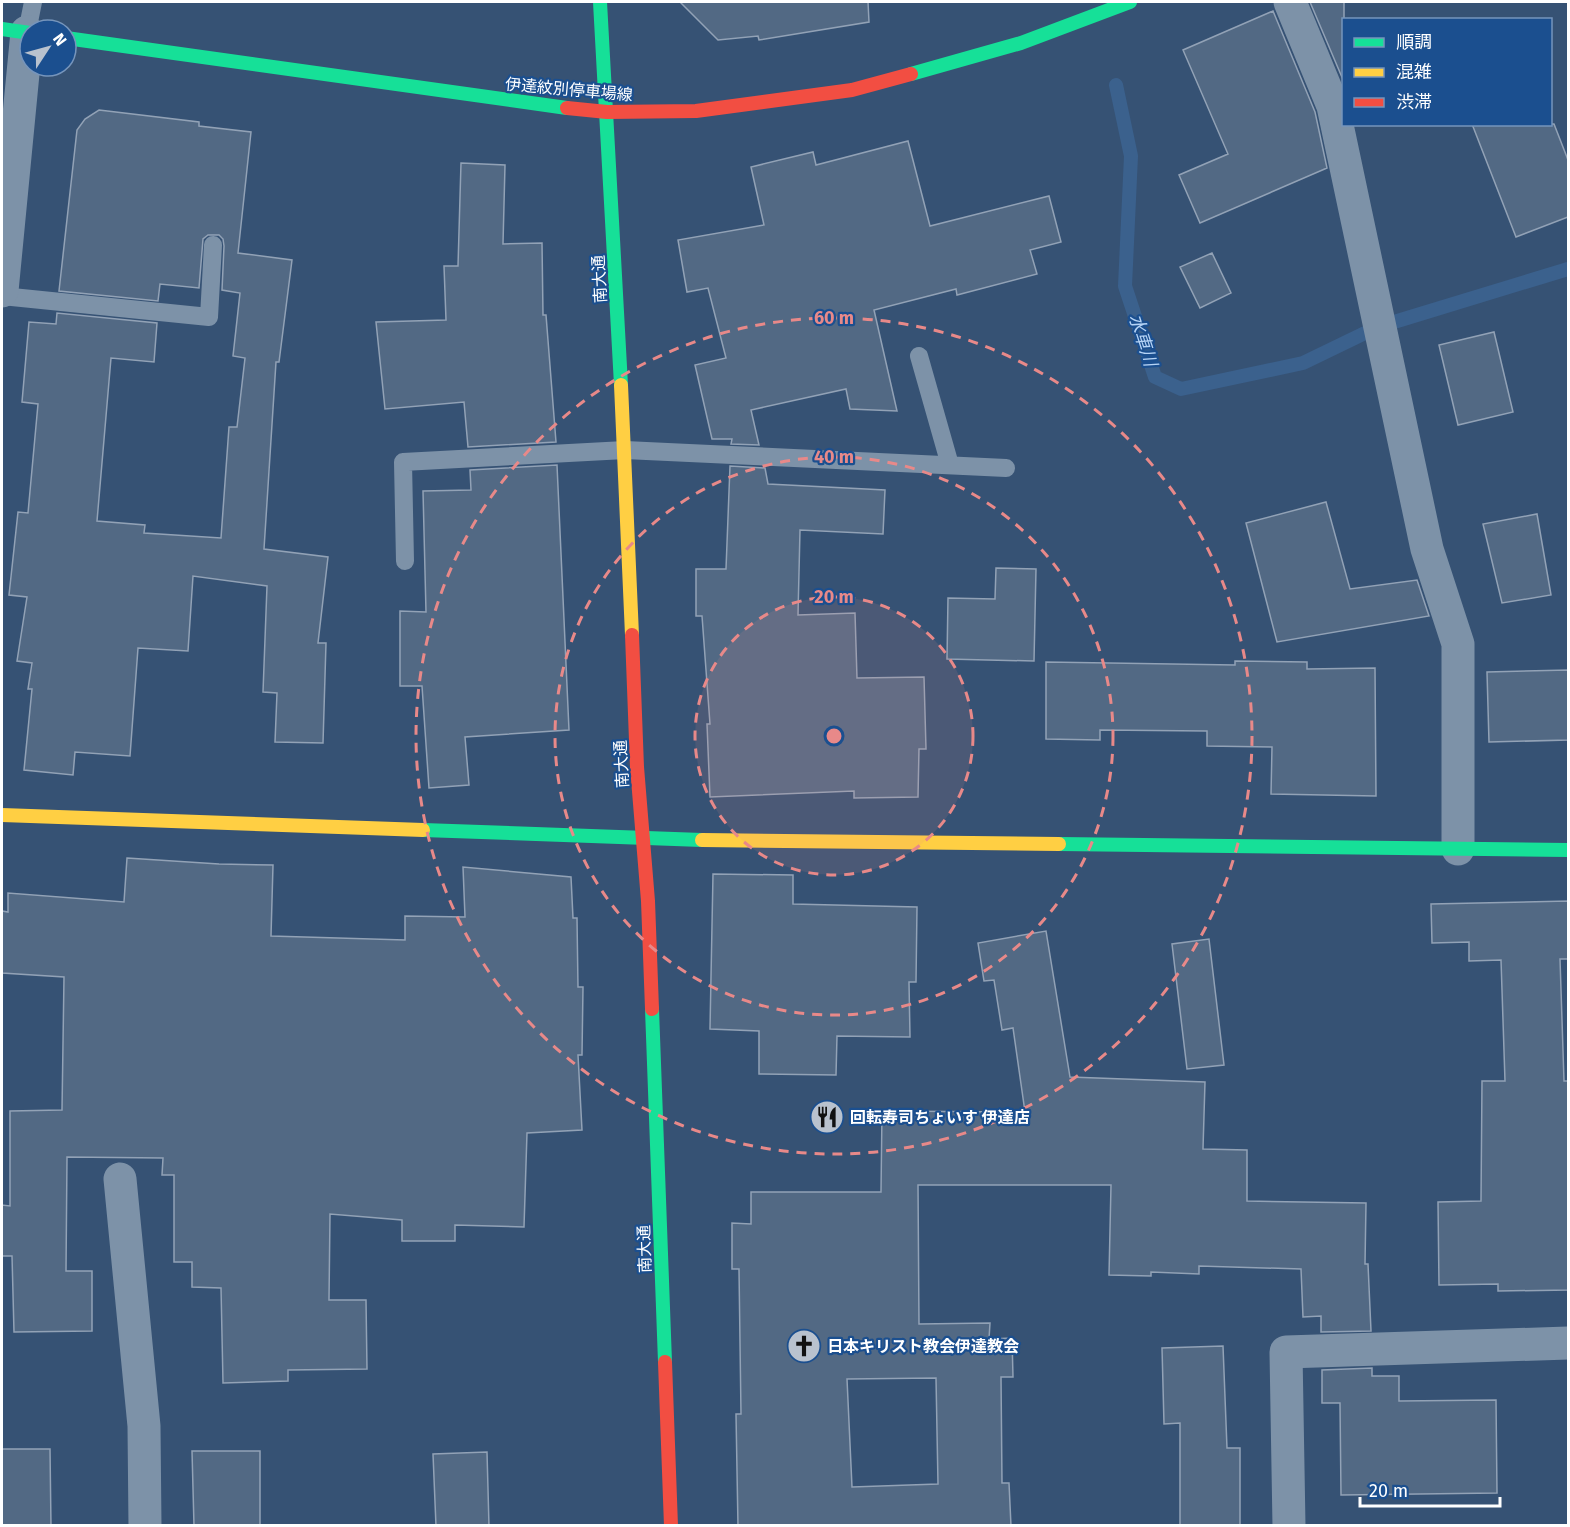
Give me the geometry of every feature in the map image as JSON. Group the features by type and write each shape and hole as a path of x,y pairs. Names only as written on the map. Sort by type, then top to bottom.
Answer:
{"street":[{"name":"南大通","path":"600,2 626,450 637,767 648,901 671,1526"},
{"name":"伊達紋別停車場線","path":"78,40 540,106 608,112 696,111 852,90 1021,43 1130,2"},
{"path":"1290,2 1333,106 1427,549 1458,644 1458,849"},
{"path":"2,294 19,78"},
{"path":"2,815 694,840 1569,850"},
{"path":"120,1179 144,1426 145,1526"},
{"path":"1289,1526 1286,1352 1569,1343"}],"lane":[{"path":"2,294 209,317 213,245"},
{"path":"919,356 950,465"},
{"path":"405,561 403,462 626,450 1006,468"}],"building":[{"path":"680,2 868,2 869,22 759,40 758,36 718,40"},
{"path":"1310,2 1344,2 1342,77"},
{"path":"1273,11 1315,112 1327,168 1200,223 1179,175 1228,154 1183,50"},
{"path":"99,110 199,122 199,126 251,132 238,253 292,260 279,362 276,362 264,549 328,557 318,643 326,643 323,743 275,742 277,693 263,692 267,586 193,576 188,651 138,648 130,756 75,752 73,775 24,770 32,689 28,689 32,663 17,661 27,597 9,595 18,512 28,513 38,404 22,402 29,322 56,324 57,313 157,323 154,362 111,358 97,521 145,525 144,533 221,538 229,427 237,427 245,358 233,356 240,293 222,290 224,246 223,239 219,235 208,235 203,239 199,288 160,284 158,301 59,291 77,130 85,119"},
{"path":"1554,124 1568,160 1568,217 1516,237 1473,126 1552,126"},
{"path":"908,141 930,226 1049,196 1061,242 1030,250 1037,274 957,295 956,289 874,310 897,411 850,409 846,389 751,410 759,445 731,444 732,439 712,439 695,365 726,358 708,288 687,292 678,240 764,225 751,167 813,152 816,165"},
{"path":"461,163 505,165 503,244 542,243 543,315 546,315 556,442 468,447 464,402 385,409 376,322 446,320 444,266 458,266"},
{"path":"1212,253 1231,293 1200,308 1180,267"},
{"path":"1494,332 1513,412 1458,425 1439,345"},
{"path":"557,465 569,730 465,737 469,785 429,788 422,686 400,686 400,611 426,612 423,491 471,490 470,470"},
{"path":"730,466 765,468 768,484 885,490 883,534 800,530 798,615 855,613 857,678 924,677 926,749 919,749 918,797 854,798 854,791 710,797 707,724 710,724 702,616 696,616 696,569 726,569"},
{"path":"1326,502 1350,589 1417,580 1429,616 1277,642 1246,523"},
{"path":"1537,514 1551,595 1502,603 1483,524"},
{"path":"996,568 1036,569 1034,661 947,659 948,598 995,599"},
{"path":"1235,661 1307,662 1307,669 1375,668 1376,796 1271,794 1272,747 1207,746 1207,731 1100,730 1100,740 1046,739 1046,662 1235,665"},
{"path":"1569,670 1569,740 1489,742 1487,672"},
{"path":"127,858 273,865 271,936 405,940 405,916 465,917 463,867 571,877 573,918 577,918 578,987 583,987 582,1055 578,1055 582,1130 527,1133 524,1227 455,1225 455,1241 402,1241 402,1220 330,1214 329,1300 366,1300 367,1369 288,1370 288,1381 223,1383 221,1288 192,1287 192,1262 174,1262 174,1175 162,1175 163,1158 67,1157 66,1271 92,1271 92,1331 14,1332 12,1256 2,1256 2,1205 10,1206 10,1111 62,1110 64,977 2,973 2,911 8,912 8,893 124,902"},
{"path":"713,874 793,875 793,904 917,907 916,982 909,982 910,1037 837,1036 836,1075 759,1074 759,1031 710,1029"},
{"path":"1569,901 1569,959 1560,959 1564,1081 1569,1081 1569,1290 1498,1291 1498,1284 1439,1285 1438,1202 1481,1201 1482,1081 1505,1081 1501,960 1469,961 1469,942 1432,943 1431,904"},
{"path":"1046,931 1070,1077 1205,1082 1203,1149 1247,1150 1247,1201 1366,1203 1365,1264 1368,1264 1371,1331 1321,1332 1321,1316 1303,1317 1301,1269 1199,1266 1199,1274 1151,1272 1151,1276 1109,1275 1111,1185 918,1185 919,1324 990,1323 989,1339 1012,1338 1013,1377 1001,1377 1002,1483 1009,1483 1011,1526 738,1526 736,1414 741,1414 739,1269 732,1269 732,1223 751,1224 751,1192 881,1192 882,1111 1025,1112 1013,1028 1002,1030 994,980 984,981 978,943","holes":["936,1378 938,1484 852,1487 847,1379"]},
{"path":"1209,939 1224,1065 1187,1069 1172,944"},
{"path":"1223,1346 1227,1448 1240,1448 1240,1526 1180,1526 1180,1423 1164,1424 1162,1348"},
{"path":"1372,1368 1372,1376 1399,1376 1399,1401 1496,1400 1497,1493 1341,1495 1340,1403 1322,1403 1322,1370"},
{"path":"2,1449 50,1449 51,1526 2,1526"},
{"path":"192,1451 260,1451 260,1526 194,1526"},
{"path":"487,1452 489,1526 436,1526 433,1454"}],"waterway":[{"name":"水車川","path":"1116,85 1131,156 1125,286 1155,377 1181,389 1303,363 1365,333"},
{"name":"水車川","path":"1394,322 1568,269"}],"traffic: fast":[{"path":"600,2 621,385"},
{"path":"911,74 1021,43 1130,2"},
{"path":"2,29 18,31"},
{"path":"78,40 567,108"},
{"path":"423,830 702,840"},
{"path":"1059,844 1568,850"},
{"path":"652,1009 665,1362"}],"traffic: slow":[{"path":"621,385 632,635"},
{"path":"2,815 423,830"},
{"path":"702,840 1059,844"}],"traffic: jam":[{"path":"567,108 607,112 696,111 852,90 911,74"},
{"path":"632,635 637,767 648,901 652,1009"},
{"path":"665,1362 671,1526"}],"place":[{"name":"回転寿司ちょいす 伊達店","path":"827,1117"},
{"name":"日本キリスト教会伊達教会","path":"804,1346"}]}
